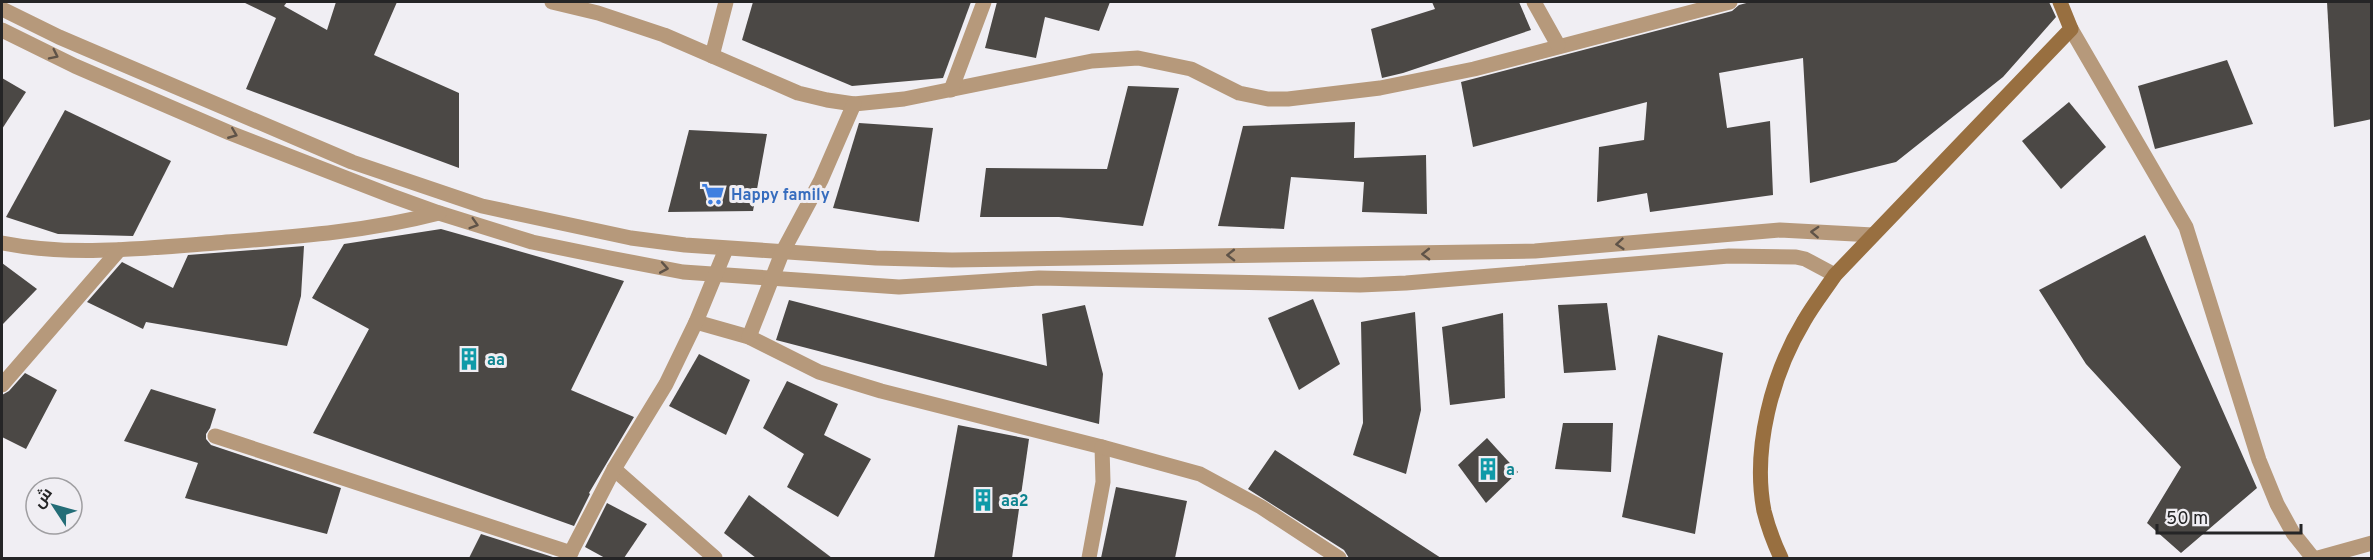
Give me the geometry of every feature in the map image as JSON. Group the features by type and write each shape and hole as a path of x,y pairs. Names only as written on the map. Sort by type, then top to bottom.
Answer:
{"street":[{"path":"552,2 637,25 798,93 854,104 904,99 1092,61 1137,58 1191,69 1239,93 1268,99 1288,99 1380,88 1474,69 1558,45 1730,2"},
{"path":"712,56 726,2"},
{"path":"951,90 984,2"},
{"path":"1534,2 1558,45"},
{"path":"2060,2 2071,28 2186,227 2259,460 2277,504 2293,533 2313,558"},
{"path":"2,9 59,37 352,162 482,206 631,238 782,253 952,260 1535,251 1780,230 1873,235"},
{"path":"1781,558 1764,510 1763,441 1769,401 1785,358 1803,321 1835,275 2071,28"},
{"path":"2,30 75,66 230,133 439,213 558,248 683,272 898,286 1039,278 1360,285 1757,255 1805,259 1835,275"},
{"path":"748,337 782,253 820,180 854,104"},
{"path":"2,243 54,251 119,250 354,230 401,223 439,213"},
{"path":"558,248 565,224"},
{"path":"215,436 569,556 614,469 666,384 696,322 726,249"},
{"path":"2,385 119,250"},
{"path":"696,322 748,337 819,372 881,391 1200,474 1261,507 1339,558"},
{"path":"1089,558 1103,482 1102,447"},
{"path":"614,469 715,558"},
{"path":"2318,558 2372,543"}],"building":[{"path":"243,2 287,2 284,6 327,30 336,2 397,2 374,55 459,93 459,168 246,89 276,18"},
{"path":"753,2 971,2 943,78 852,86 742,40"},
{"path":"997,2 1110,2 1099,31 1045,17 1036,58 985,48"},
{"path":"1432,2 1519,2 1531,30 1382,78 1371,29 1435,9"},
{"path":"1750,2 2049,2 2056,17 2003,77 1896,162 1810,183 1803,58 1719,73 1727,128 1770,121 1773,195 1650,212 1647,193 1597,202 1599,147 1644,140 1647,102 1473,147 1461,82 1732,11 1739,5"},
{"path":"2327,2 2372,2 2372,119 2334,127"},
{"path":"2227,60 2253,124 2155,149 2138,86"},
{"path":"2,78 26,92 2,129"},
{"path":"1128,86 1179,88 1143,226 1059,217 980,217 986,168 1107,169"},
{"path":"2069,102 2106,147 2061,189 2022,141"},
{"path":"65,110 171,161 133,236 58,234 6,217"},
{"path":"1355,122 1354,158 1426,155 1427,214 1362,212 1364,182 1291,177 1284,229 1218,226 1243,126"},
{"path":"859,123 933,128 919,222 833,208"},
{"path":"689,130 767,134 753,211 668,212"},
{"name":"aa","path":"441,229 624,281 571,390 634,417 589,493 574,526 313,433 369,329 312,298 344,244"},
{"path":"2145,235 2257,488 2181,553 2147,523 2181,467 2086,364 2039,290"},
{"path":"304,246 301,296 287,346 146,322 143,329 87,302 122,262 173,288 188,255"},
{"path":"2,263 37,289 2,325"},
{"path":"1313,299 1340,364 1299,390 1268,318"},
{"path":"789,300 1047,366 1042,314 1085,305 1103,374 1099,424 776,340"},
{"path":"1607,303 1616,370 1564,373 1558,305"},
{"path":"1415,312 1421,410 1406,474 1353,455 1363,423 1361,322"},
{"path":"1503,313 1505,398 1450,405 1442,327"},
{"path":"1658,335 1723,353 1695,534 1622,517"},
{"path":"699,354 750,380 726,435 669,406"},
{"path":"25,373 57,390 26,449 2,437 2,395 9,391"},
{"path":"787,381 838,404 824,435 871,459 838,517 787,487 804,454 763,428"},
{"path":"151,389 216,409 206,434 206,439 211,445 341,488 327,534 185,498 198,463 124,441"},
{"path":"1563,423 1613,423 1611,472 1555,469"},
{"name":"aa2","path":"958,425 1029,439 1012,558 934,558"},
{"name":"a","path":"1487,438 1518,472 1486,503 1458,465"},
{"path":"1275,450 1441,558 1349,558 1344,550 1248,489"},
{"path":"1116,487 1187,501 1175,558 1101,558"},
{"path":"749,495 832,558 756,558 724,533"},
{"path":"607,503 647,524 624,558 605,558 585,547"},
{"path":"481,534 556,558 469,558"}],"place":[{"name":"Happy family","path":"713,194"},
{"name":"aa","path":"469,359"},
{"name":"a","path":"1488,469"},
{"name":"aa2","path":"983,500"}]}
